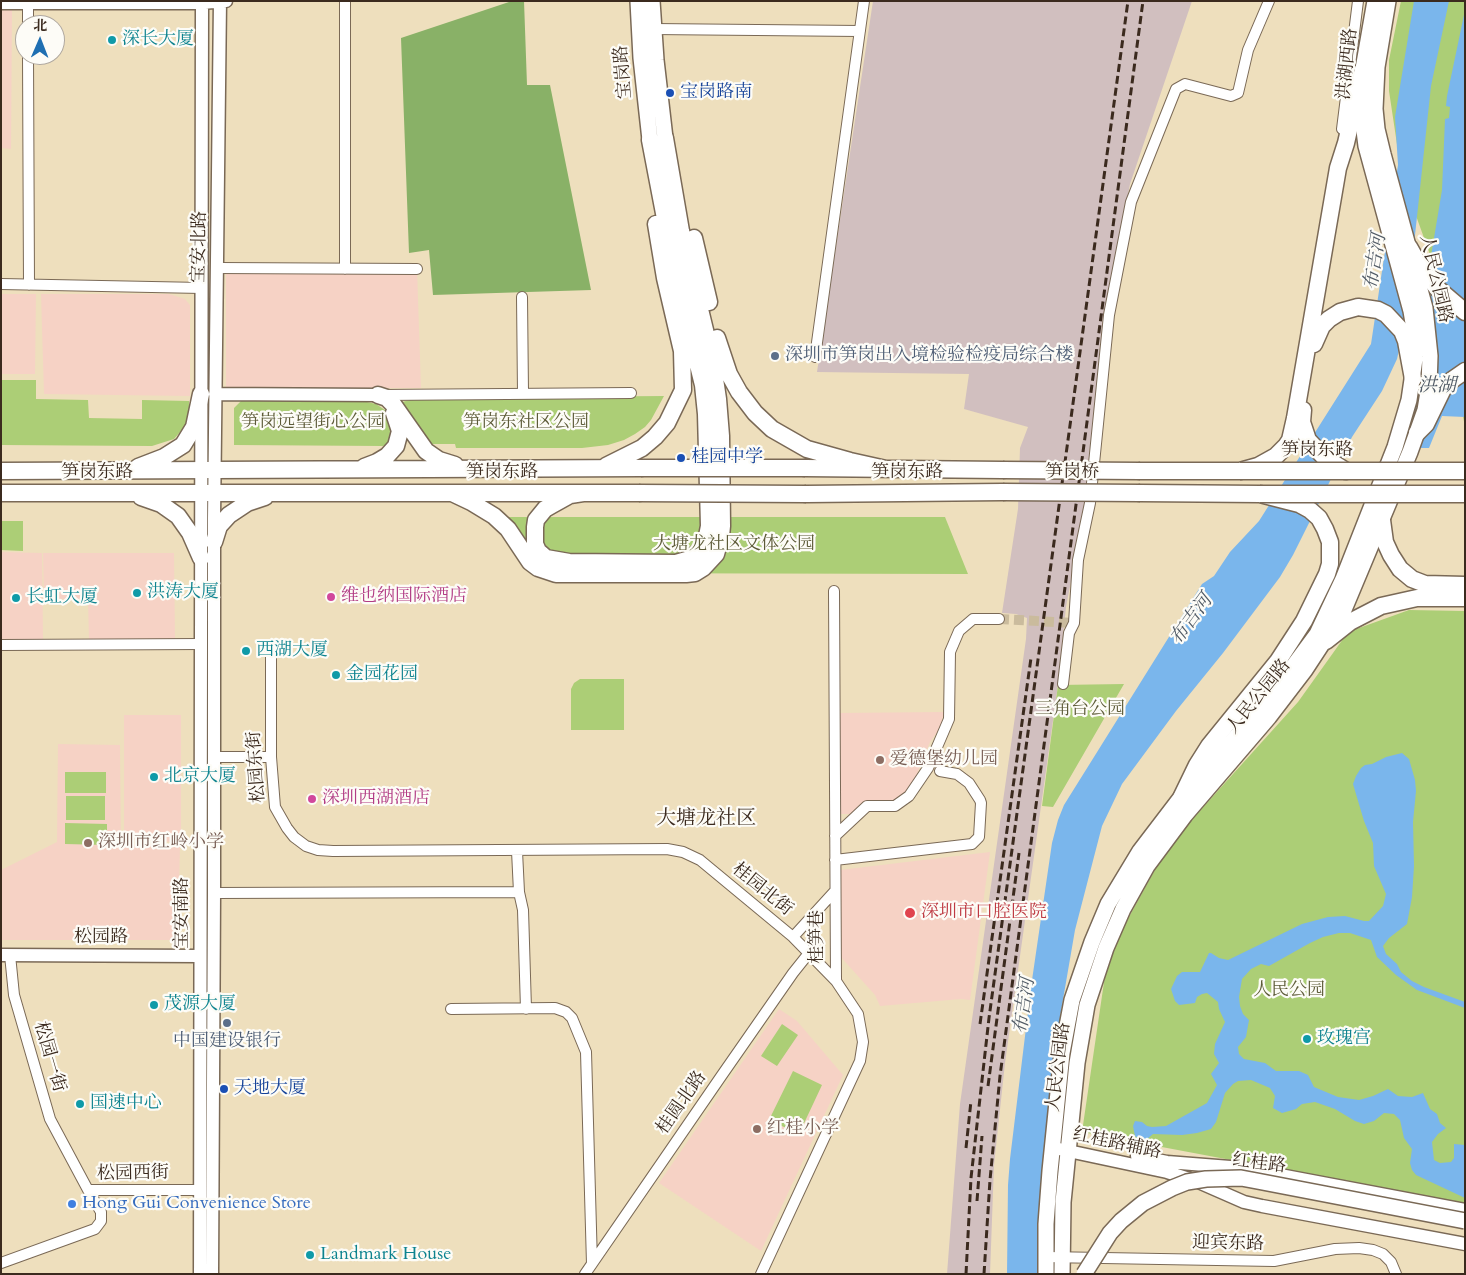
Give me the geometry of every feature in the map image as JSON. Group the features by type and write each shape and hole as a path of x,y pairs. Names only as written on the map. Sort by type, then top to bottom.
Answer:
{"main road":[{"name":"宝岗路","path":"638,1 641,58 658,139"},
{"name":"宝岗路","path":"652,1 658,139"},
{"name":"洪湖西路","path":"1370,130 1361,108 1363,69 1375,1"},
{"name":"洪湖西路","path":"1370,130 1375,109 1377,67 1388,1"},
{"path":"1346,470 1319,453 1308,440 1302,422 1306,373 1338,168 1346,143 1363,69"},
{"name":"人民公园路","path":"1046,1274 1054,1258 1077,1063 1087,1005 1106,948 1134,887 1147,866 1185,815 1269,717 1326,641 1343,612 1410,452 1424,410 1429,386 1430,356 1425,308 1409,247 1370,130"},
{"name":"人民公园路","path":"1062,1274 1054,1258 1046,1224 1052,1146 1068,1016 1078,978 1092,942 1108,904 1140,851 1182,796 1263,706 1317,634 1343,579 1395,447 1408,407 1413,379 1415,339 1411,311 1366,146 1370,130"},
{"path":"658,139 684,195 720,348 729,374 739,392 755,413 772,428 803,447 886,469"},
{"path":"601,468 642,448 655,437 667,423 683,390 680,335 664,278 651,183 658,139"},
{"path":"583,493 570,496 545,509 536,520 534,527 535,544 538,552 546,558 569,562 676,563 690,559 704,546 709,526 706,414 703,385 676,276 658,139"},
{"path":"452,493 494,516 512,534 530,562 538,568 556,574 686,574 703,568 716,554 722,536 721,436 718,399 712,359 680,222 658,139"},
{"path":"1409,247 1422,270 1437,288 1465,312"},
{"path":"1240,471 1258,466 1270,460 1286,446 1293,430 1314,345 1322,326 1329,318 1348,309 1358,307 1378,310 1402,331 1406,341 1413,379"},
{"path":"1417,434 1426,424 1444,389 1452,380 1465,371"},
{"path":"126,470 164,457 183,445 194,427 208,394"},
{"path":"378,395 386,398 393,404 426,451 439,460 470,469"},
{"path":"357,469 377,462 387,456 396,446 399,439 400,431 396,418 389,406 378,395"},
{"name":"笋岗东路","path":"1,471 601,468 1003,470"},
{"name":"笋岗桥","path":"1003,470 1140,471"},
{"name":"笋岗东路","path":"1140,471 1465,471"},
{"name":"笋岗东路","path":"1,493 806,494 1003,492"},
{"name":"笋岗桥","path":"1003,492 1260,494"},
{"path":"125,493 155,501 182,520 201,558"},
{"path":"214,542 219,526 229,514 247,503 275,493"},
{"path":"1182,796 1197,764 1209,746 1278,661 1304,621 1330,564 1330,542 1319,518 1304,507 1260,494"},
{"path":"1260,494 1465,494"},
{"path":"1382,520 1385,542 1391,555 1400,569 1412,579 1425,584 1465,585"},
{"path":"1326,641 1350,622 1381,606 1417,598 1465,598"},
{"name":"红桂路","path":"1084,1274 1110,1233 1143,1203 1187,1182 1206,1179 1241,1178 1465,1221"},
{"name":"红桂路","path":"1094,1274 1110,1248 1132,1223 1165,1201 1180,1194 1204,1189 1248,1188 1465,1230"}],"street":[{"path":"345,1 345,269"},
{"path":"815,357 864,1"},
{"path":"1063,684 1069,633 1074,623 1078,560 1090,503 1109,315 1131,202 1176,89 1185,84 1231,96 1238,93 1248,50 1269,1"},
{"path":"1338,168 1358,1"},
{"path":"1,4 28,2 222,2"},
{"path":"28,2 28,15"},
{"name":"宝安北路","path":"202,2 202,288 208,394 208,493"},
{"name":"宝安北路","path":"208,394 218,268 222,2"},
{"path":"653,29 860,31"},
{"path":"28,65 29,285"},
{"path":"218,268 416,270"},
{"path":"1,284 202,288"},
{"path":"522,297 523,393"},
{"path":"208,394 631,393"},
{"name":"宝安南路","path":"208,493 214,542 212,1274"},
{"name":"宝安南路","path":"200,1274 201,558 208,493"},
{"name":"桂笋巷","path":"834,591 834,892 836,981"},
{"path":"835,836 866,806 895,806 909,796 928,768 949,719 950,652 959,631 973,619 999,619"},
{"path":"1,645 201,644"},
{"name":"松园东街","path":"271,648 271,757 275,807 286,828 306,846 318,850 333,851"},
{"path":"214,757 271,757"},
{"path":"835,860 972,844 979,837 980,800 969,783 958,774 940,771"},
{"name":"桂园北街","path":"333,851 667,850 683,852 700,860 793,937 836,981 858,1014 863,1042 860,1061 762,1274"},
{"path":"517,851 519,892 523,910 526,1009"},
{"path":"214,893 519,892"},
{"path":"793,937 834,892"},
{"name":"桂圆北路","path":"585,1274 793,973 809,953"},
{"name":"松园路","path":"5,955 200,956"},
{"name":"松园一街","path":"5,955 14,995 50,1119 88,1190"},
{"path":"451,1009 555,1008 566,1012 572,1018 586,1052 592,1264"},
{"name":"红桂路辅路","path":"1052,1146 1151,1168 1196,1181 1244,1202 1465,1244"},
{"name":"红桂路辅路","path":"1068,1149 1082,1146 1167,1162 1243,1168 1465,1210"},
{"name":"松园西街","path":"88,1190 200,1190"},
{"name":"松园西街","path":"1,1263 95,1229 101,1221 101,1212 88,1190"},
{"name":"迎宾东路","path":"1054,1258 1274,1261 1335,1249 1359,1248 1383,1254 1391,1262 1396,1274"}],"shaded area":[{"path":"873,1 1192,1 1130,184 1112,280 1089,455 1085,509 1066,607 1057,692 1005,1063 994,1165 990,1274 947,1274 960,1104 1026,639 1027,618 1016,614 1002,613 1018,509 1020,448 1028,427 964,409 969,374 817,372"},
{"path":"1,9 12,9 11,149 1,148"},
{"path":"417,269 421,388 226,388 226,270"},
{"path":"1,294 36,294 35,374 1,374"},
{"path":"41,294 169,294 185,299 190,305 190,396 44,394"},
{"path":"1,552 42,553 43,640 1,640"},
{"path":"43,553 174,553 175,639 89,639 88,599 44,599"},
{"name":"爱德堡幼儿园","path":"944,712 940,728 930,742 915,779 905,792 893,801 865,801 850,814 838,814 837,713"},
{"path":"124,715 181,715 181,842 124,841"},
{"name":"深圳市红岭小学","path":"58,744 120,745 121,844 180,845 178,933 171,940 1,940 1,870 57,842"},
{"name":"深圳市口腔医院","path":"990,852 970,1000 961,999 880,1006 875,995 839,955 840,870"},
{"name":"红桂小学","path":"779,1009 797,1021 843,1075 761,1251 659,1183"}],"green space":[{"path":"512,1 524,1 527,85 550,85 591,290 433,295 429,250 409,253 401,38"},
{"path":"1401,1 1465,1 1465,427 1436,271 1415,213 1398,151 1389,91 1389,60"},
{"path":"1,380 36,380 36,399 88,400 89,418 142,419 142,400 189,401 189,414 186,425 174,439 152,446 1,445"},
{"name":"笋岗东社区公园","path":"664,396 651,420 635,434 608,445 582,448 456,448 455,444 427,444 405,410 402,402 418,398"},
{"name":"笋岗远望街心公园","path":"358,400 376,404 385,410 391,419 393,428 392,438 388,444 383,446 234,445 234,408 241,401"},
{"name":"大塘龙社区文体公园","path":"499,517 945,517 968,574 554,573"},
{"path":"1,521 23,521 23,551 1,550"},
{"name":"人民公园","path":"1409,610 1465,611 1465,1204 1082,1132 1108,955 1168,846 1298,702 1348,632"},
{"path":"580,679 624,679 624,730 571,730 571,689 574,683"},
{"name":"三角台公园","path":"1124,684 1053,807 1042,806 1058,685"},
{"path":"65,772 106,772 106,793 65,793"},
{"path":"66,796 105,796 105,820 66,820"},
{"path":"65,823 107,824 107,845 65,844"},
{"path":"782,1024 798,1035 777,1066 761,1056"},
{"path":"793,1071 822,1085 799,1134 769,1120"}],"water":[{"name":"布吉河","path":"1414,1 1449,1 1431,86 1406,319 1397,359 1382,391 1352,437 1280,577 1122,784 1102,826 1075,930 1060,1017 1043,1178 1039,1274 1007,1274 1010,1159 1031,987 1052,843 1058,820 1064,805 1202,584 1214,576 1230,552 1259,521 1371,344 1398,165 1395,117"},
{"name":"洪湖","path":"1465,10 1465,417 1442,416 1429,448 1399,448 1442,190 1445,119 1449,118 1450,107 1446,106 1447,96"},
{"path":"1402,753 1409,759 1416,791 1413,822 1414,866 1412,897 1407,924 1389,938 1383,946 1386,954 1397,964 1401,972 1412,981 1465,1002 1465,1008 1417,990 1396,975 1377,957 1371,940 1350,933 1339,933 1310,943 1269,966 1261,964 1251,969 1242,979 1239,997 1240,1006 1243,1014 1249,1020 1246,1037 1238,1047 1239,1054 1244,1059 1265,1063 1276,1071 1299,1071 1308,1075 1314,1087 1338,1097 1359,1100 1388,1089 1398,1096 1412,1097 1423,1093 1430,1109 1437,1114 1440,1123 1446,1128 1432,1142 1434,1160 1440,1163 1451,1162 1454,1158 1454,1144 1465,1145 1465,1198 1416,1175 1410,1163 1412,1149 1404,1138 1400,1120 1394,1114 1384,1113 1374,1121 1364,1124 1335,1109 1315,1102 1302,1104 1296,1109 1282,1113 1273,1108 1275,1096 1270,1088 1251,1080 1238,1081 1225,1093 1216,1122 1211,1129 1182,1135 1153,1134 1146,1140 1139,1139 1135,1136 1133,1126 1135,1121 1152,1127 1166,1126 1207,1103 1217,1085 1211,1074 1219,1063 1214,1054 1215,1044 1225,1022 1218,1002 1207,993 1197,997 1195,1003 1179,1005 1175,1001 1171,989 1177,976 1182,972 1200,972 1209,953 1228,960 1302,924 1328,917 1345,916 1369,921 1383,906 1386,894 1374,866 1373,843 1353,784 1361,768 1365,765"}],"tunnel":[{"path":"999,619 1074,623"}],"railway":[{"path":"966,1274 971,1178 989,1018 1128,1"},
{"path":"984,1274 990,1180 1000,1076 1143,1"},
{"path":"980,1024 1031,658"},
{"path":"988,1086 1019,853"},
{"path":"966,1148 971,1101"},
{"path":"977,1201 982,1136"}],"place":[{"name":"深长大厦","path":"112,40"},
{"name":"宝岗路南","path":"670,93"},
{"name":"深圳市笋岗出入境检验检疫局综合楼","path":"775,356"},
{"name":"桂园中学","path":"681,458"},
{"name":"洪涛大厦","path":"137,593"},
{"name":"维也纳国际酒店","path":"331,597"},
{"name":"长虹大厦","path":"16,598"},
{"name":"西湖大厦","path":"246,651"},
{"name":"金园花园","path":"336,675"},
{"name":"爱德堡幼儿园","path":"880,760"},
{"name":"北京大厦","path":"154,777"},
{"name":"深圳西湖酒店","path":"312,799"},
{"name":"深圳市红岭小学","path":"88,843"},
{"name":"深圳市口腔医院","path":"910,913"},
{"name":"茂源大厦","path":"154,1005"},
{"name":"中国建设银行","path":"227,1023"},
{"name":"玫瑰宫","path":"1307,1039"},
{"name":"天地大厦","path":"224,1089"},
{"name":"国速中心","path":"80,1104"},
{"name":"红桂小学","path":"757,1129"},
{"name":"Hong Gui Convenience Store","path":"72,1204"},
{"name":"Landmark House","path":"310,1255"}],"district":[{"name":"大塘龙社区","path":"706,819"}]}
